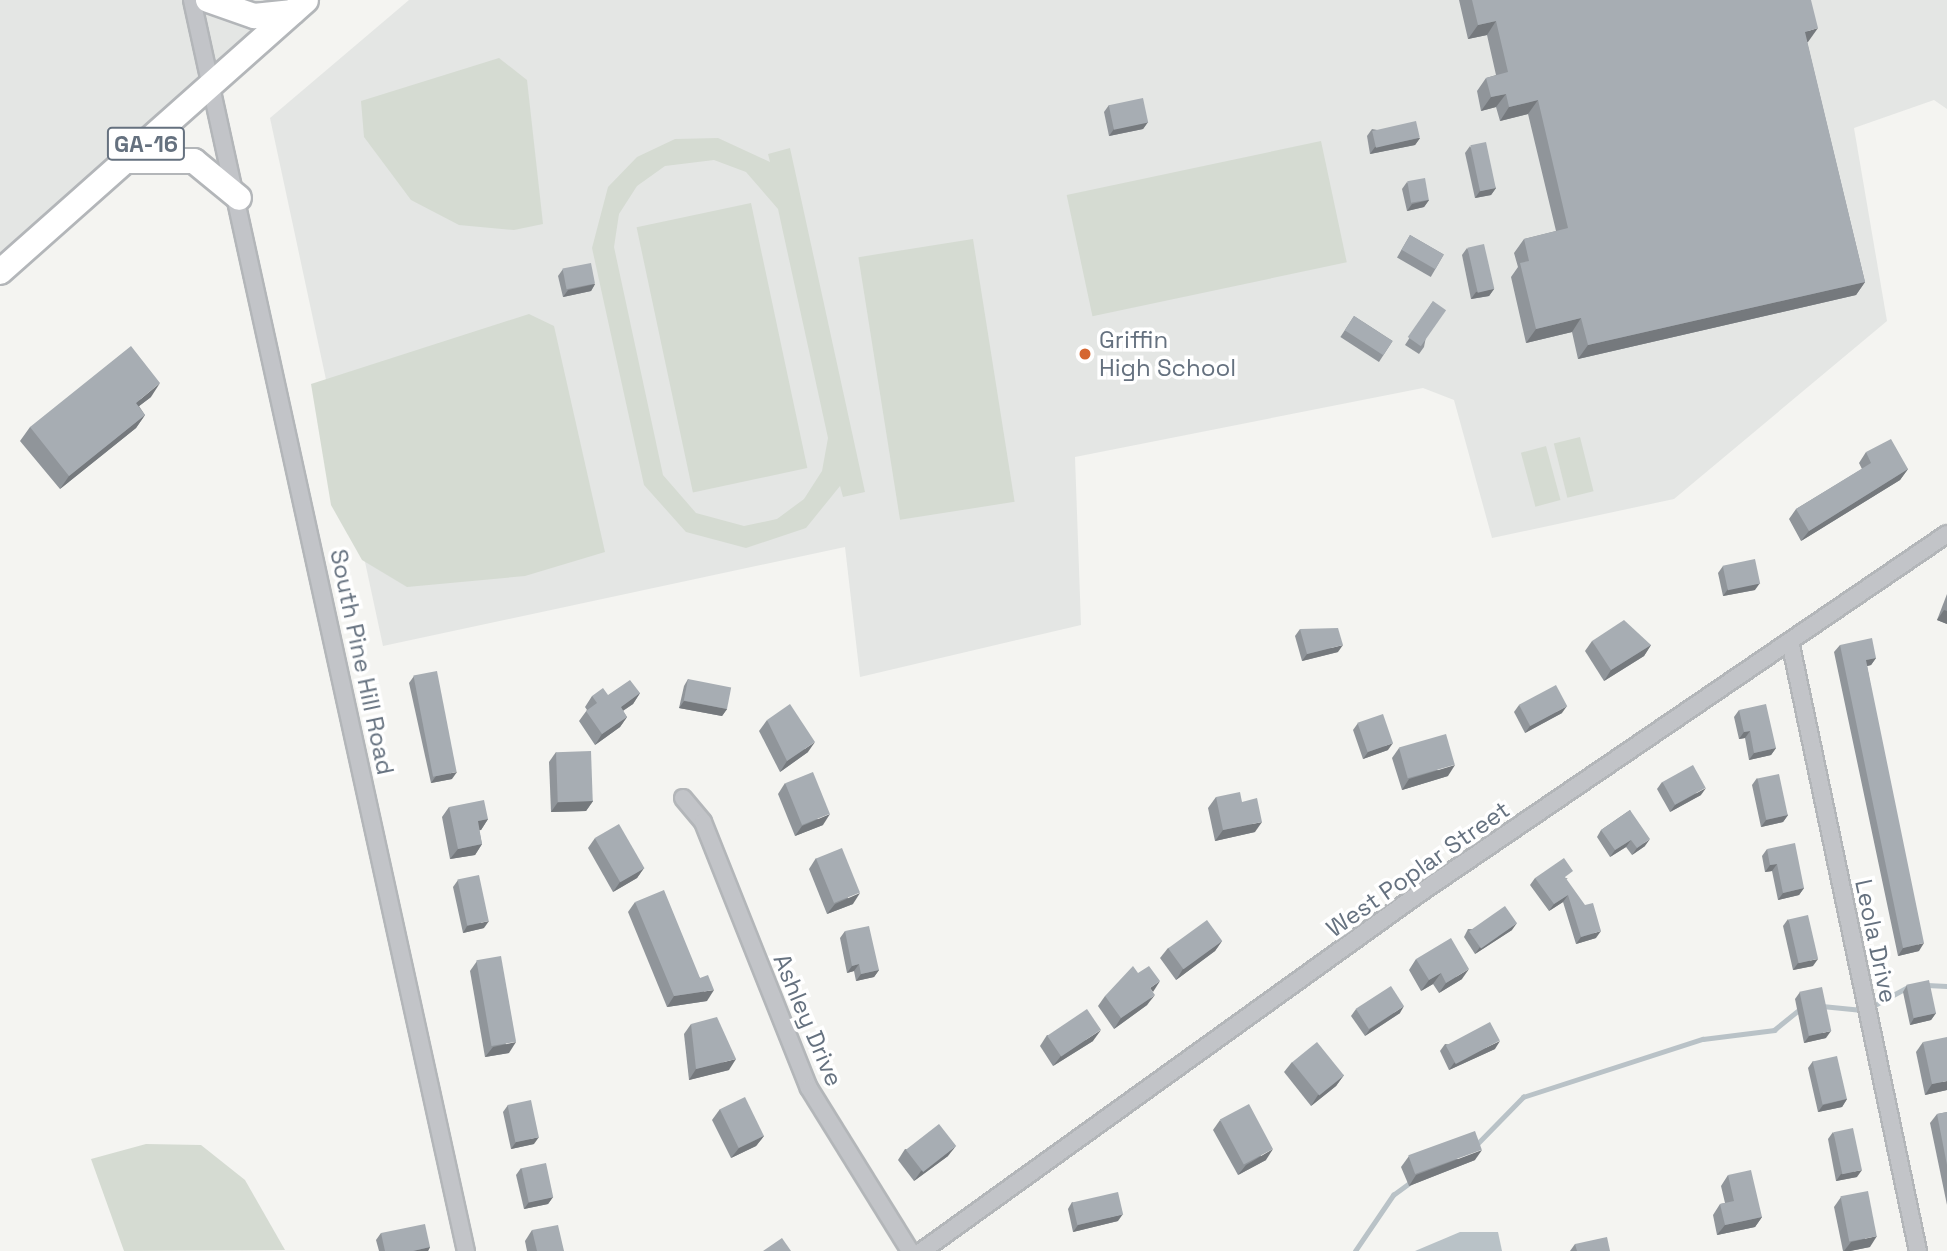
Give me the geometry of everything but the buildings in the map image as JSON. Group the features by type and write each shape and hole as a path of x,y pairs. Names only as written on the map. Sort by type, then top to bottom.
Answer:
{"main road":[{"path":"208,0 254,16 299,6"},
{"name":"GA-16","path":"0,272 299,6"},
{"path":"126,161 194,161 239,198"}],"street":[{"name":"South Pine Hill Road","path":"192,0 214,83 467,1251"},
{"name":"West Poplar Street","path":"922,1251 1418,895 1947,534"},
{"name":"Leola Drive","path":"1790,641 1918,1251"},
{"name":"Ashley Drive","path":"683,798 703,822 809,1088 910,1251"}],"shaded area":[{"path":"0,0 321,0 209,98 0,263"},
{"name":"Griffin High School","path":"409,0 1947,0 1947,109 1934,100 1854,128 1887,321 1674,499 1492,538 1454,400 1423,388 1075,457 1081,625 860,677 845,547 383,646 270,118"},
{"path":"499,58 527,80 543,224 514,230 459,225 411,200 364,137 361,101"},
{"path":"718,138 770,162 768,154 790,148 865,492 843,497 840,486 806,528 746,548 686,532 644,485 592,248 608,187 637,157 675,139","holes":["714,160 746,172 778,209 828,438 822,471 804,499 777,519 744,526 696,513 663,475 614,247 619,214 637,186 665,166"]},
{"path":"1321,141 1347,262 1092,316 1067,195"},
{"path":"751,203 807,468 693,492 637,227"},
{"path":"973,239 1015,502 900,520 858,257"},
{"path":"529,314 554,326 605,552 525,576 407,587 362,560 331,505 311,384"},
{"path":"1580,437 1594,491 1567,498 1554,444"},
{"path":"1546,446 1560,500 1535,507 1521,453"},
{"path":"146,1144 201,1145 245,1180 285,1250 124,1251 91,1159"},
{"path":"1460,1232 1498,1232 1502,1251 1415,1251"}],"waterway":[{"path":"1927,985 1947,986"},
{"path":"1871,1007 1908,987"},
{"path":"1822,1006 1862,1010"},
{"path":"1477,1144 1523,1097 1703,1039 1774,1030 1800,1009"},
{"path":"1355,1251 1393,1195 1412,1181"}],"place":[{"name":"Griffin High School","path":"1085,354"}]}
